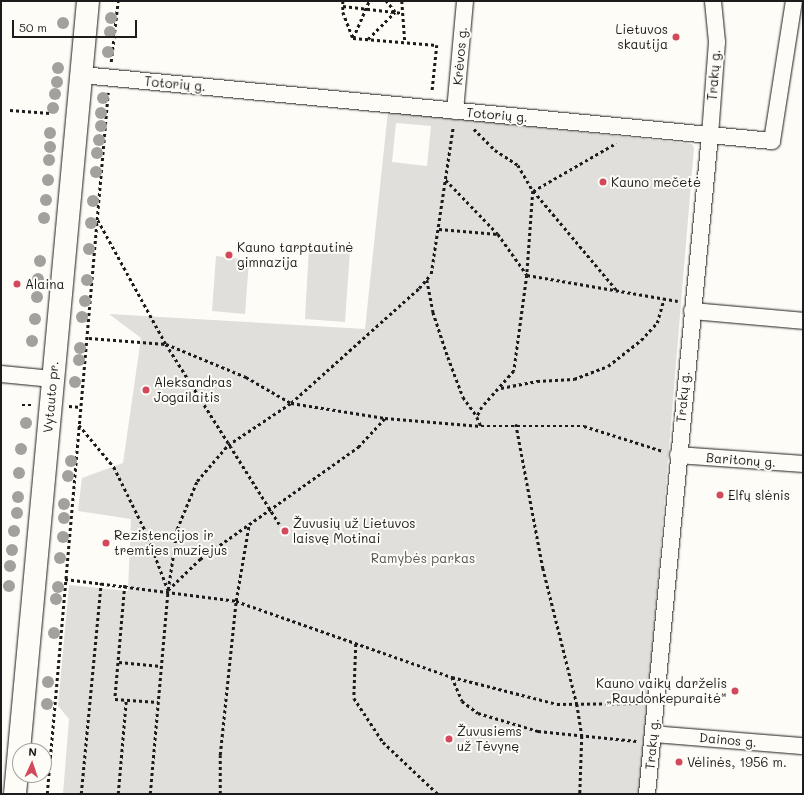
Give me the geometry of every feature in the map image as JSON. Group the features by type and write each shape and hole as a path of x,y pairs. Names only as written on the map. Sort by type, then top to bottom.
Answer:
{"main road":[{"name":"Vytauto pr.","path":"16,794 88,1"}],"street":[{"name":"Krėvos g.","path":"455,111 465,1"},
{"name":"Trakų g.","path":"647,794 678,455 710,135 717,42 713,1"},
{"name":"Totorių g.","path":"82,75 772,141 794,1"},
{"path":"693,307 803,321"},
{"path":"1,374 53,379"},
{"name":"Baritonų g.","path":"678,455 803,464"},
{"name":"Dainos g.","path":"652,738 803,746"}],"path":[{"path":"47,794 65,579 118,1"},
{"path":"343,1 342,12 353,38"},
{"path":"353,38 369,1"},
{"path":"386,1 395,12"},
{"path":"402,1 405,42"},
{"path":"343,6 403,13"},
{"path":"368,39 395,12"},
{"path":"353,38 437,45 432,89"},
{"path":"10,110 50,114"},
{"path":"150,794 168,590 177,529 198,480 228,445 291,403 432,274 455,111"},
{"path":"455,111 495,150 518,165 533,191 616,290"},
{"path":"533,191 641,128"},
{"path":"445,179 498,234 527,275 664,299 693,307"},
{"path":"478,417 482,407 501,388 514,371 527,275 533,191"},
{"path":"98,220 166,344 228,445 280,525"},
{"path":"439,229 498,234"},
{"path":"427,279 434,312 448,357 463,397 478,417 481,426"},
{"path":"501,388 537,381 574,379 608,366 641,340 657,323 664,299"},
{"path":"88,338 166,344 246,377 291,403 385,418 481,426 516,424 584,426 678,455"},
{"path":"168,590 200,559 358,447 385,418"},
{"path":"79,424 114,467 146,532 168,590"},
{"path":"516,424 543,568 577,704 582,736 580,794"},
{"path":"220,794 220,755 236,601 249,524"},
{"path":"65,579 168,590 236,601 452,677 557,704 656,703"},
{"path":"81,794 101,583"},
{"path":"125,585 115,699 158,702"},
{"path":"356,644 354,698 383,742 438,794"},
{"path":"119,662 161,666"},
{"path":"452,677 462,701 478,713 538,731 582,736 652,738"},
{"path":"118,794 126,700"}],"green space":[{"name":"Ramybės parkas","path":"388,111 692,144 694,148 640,794 63,794 69,719 58,706 69,585 128,591 131,519 78,511 82,478 123,463 141,338 109,314 365,329","holes":["396,123 431,126 427,166 392,162"]},
{"path":"309,247 350,250 345,322 305,319"},
{"path":"216,256 249,260 245,314 212,311"}],"place":[{"name":"Lietuvos skautija","path":"676,37"},
{"name":"Kauno mečetė","path":"603,182"},
{"name":"Kauno tarptautinė gimnazija","path":"229,255"},
{"name":"Alaina","path":"17,284"},
{"name":"Aleksandras Jogailaitis","path":"146,390"},
{"name":"Elfų slėnis","path":"720,495"},
{"name":"Žuvusių už Lietuvos laisvę Motinai","path":"285,531"},
{"name":"Rezistencijos ir tremties muziejus","path":"106,543"},
{"name":"Kauno vaikų darželis „Raudonkepuraitė“","path":"735,691"},
{"name":"Žuvusiems už Tėvynę","path":"449,739"},
{"name":"Vėlinės, 1956 m.","path":"679,762"}]}
